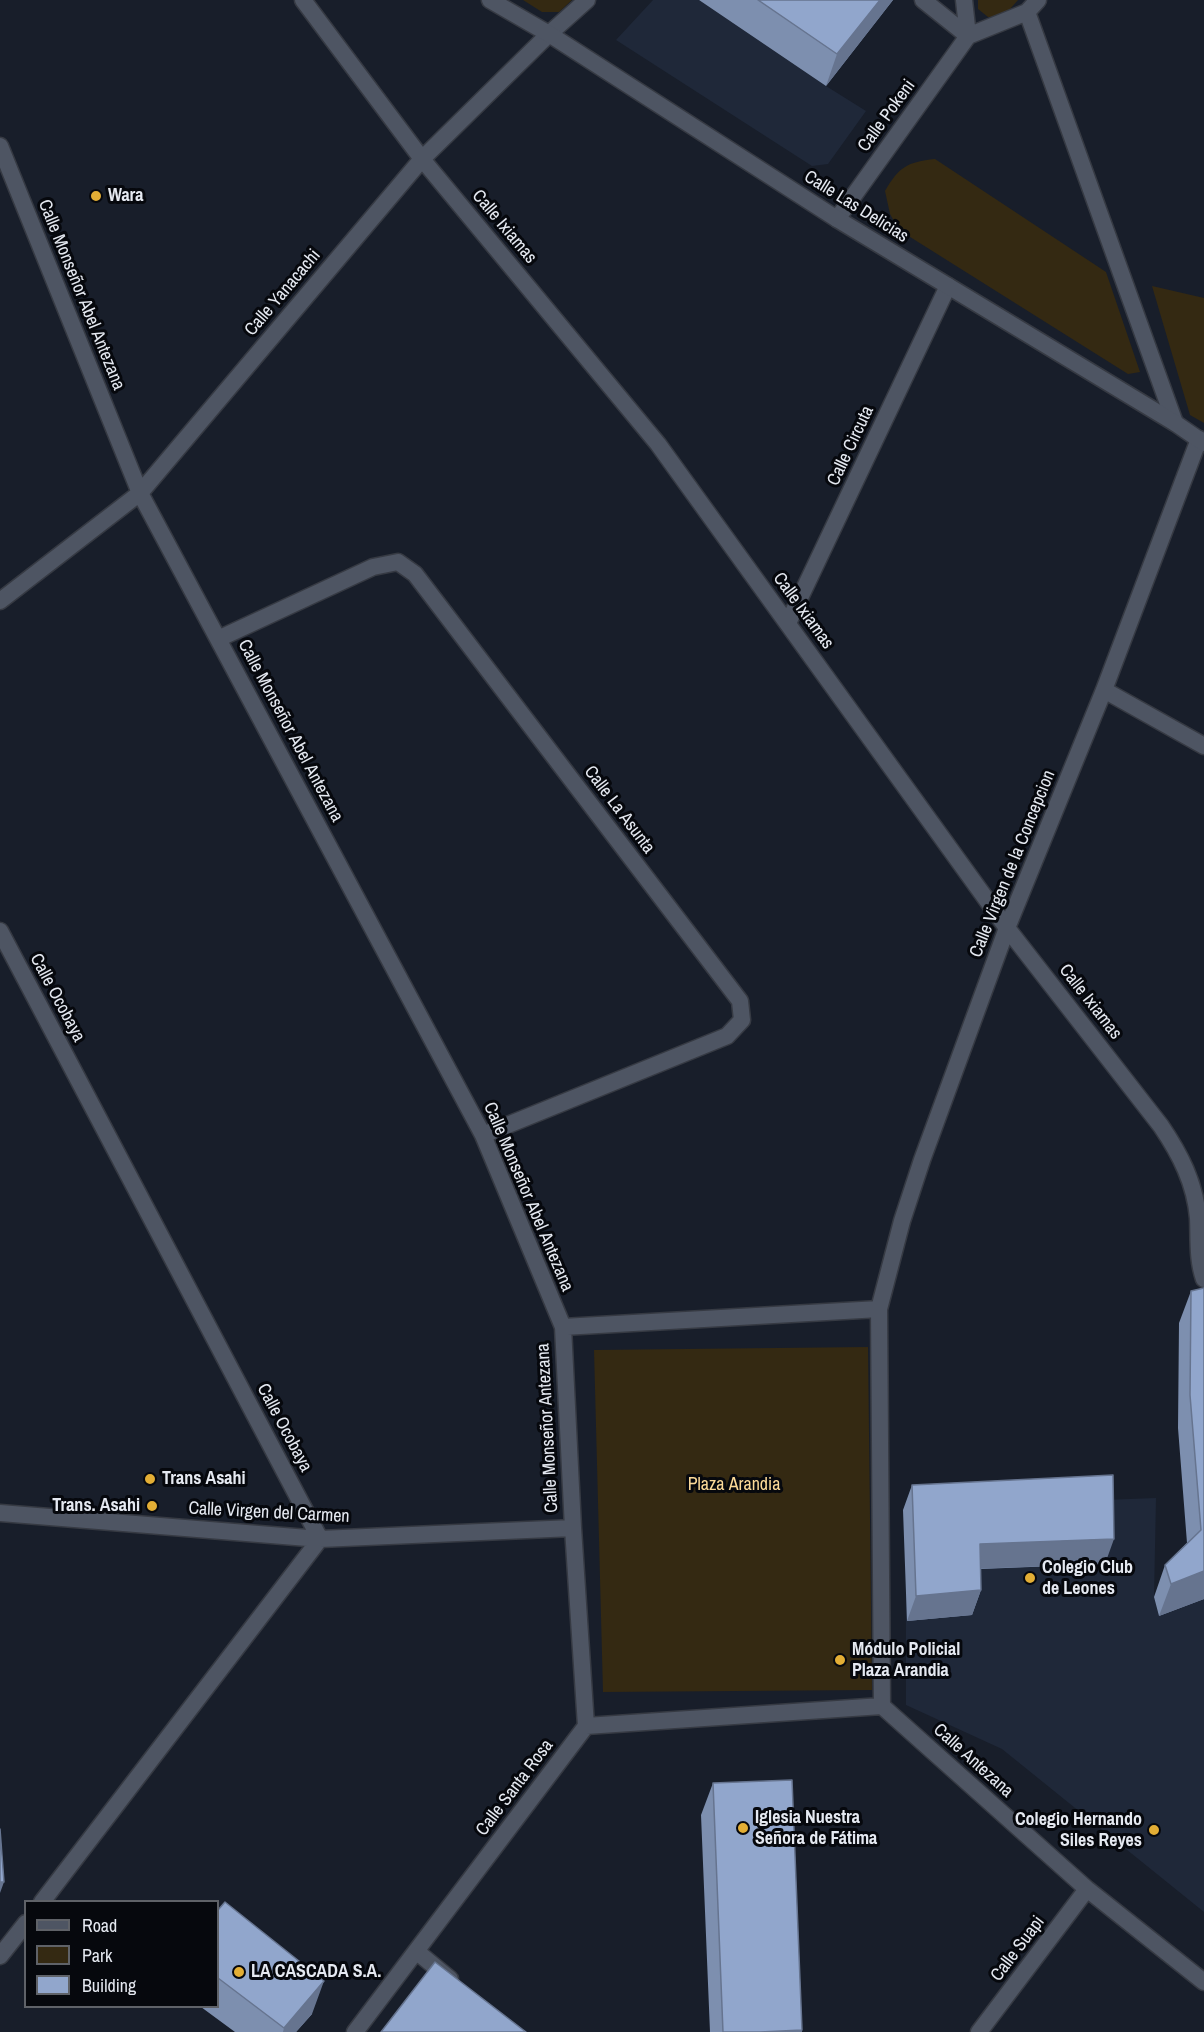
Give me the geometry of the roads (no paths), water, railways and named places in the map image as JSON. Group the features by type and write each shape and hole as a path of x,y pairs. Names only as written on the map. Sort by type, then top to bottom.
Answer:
{"street":[{"name":"Calle Ixiamas","path":"303,0 422,159 658,444 1007,928 1161,1126 1179,1152 1194,1195 1200,1266 1204,1279"},
{"name":"Calle Las Delicias","path":"490,0 549,34 837,219 1202,441"},
{"name":"Calle Yanacachi","path":"0,601 140,493 422,159 549,34 587,0"},
{"path":"923,0 968,36"},
{"path":"964,0 968,36"},
{"path":"968,36 1033,6 1175,423"},
{"name":"Calle Pokeni","path":"837,219 968,36"},
{"name":"Calle Monseñor Abel Antezana","path":"0,146 140,493 483,1135 563,1327"},
{"name":"Calle Circuta","path":"788,623 948,286"},
{"name":"Calle Virgen de la Concepcion","path":"882,1706 879,1309 902,1221 922,1160 1007,928 1202,441"},
{"name":"Calle La Asunta","path":"218,639 373,567 398,562 415,574 740,1001 742,1020 727,1036 483,1135"},
{"path":"1104,690 1204,746"},
{"name":"Calle Ocobaya","path":"0,931 320,1539"},
{"path":"563,1327 879,1309"},
{"name":"Calle Monseñor Antezana","path":"563,1327 573,1528"},
{"name":"Calle Virgen del Carmen","path":"0,1513 320,1539 573,1528"},
{"path":"573,1528 586,1726 882,1706"},
{"path":"44,1900 320,1539"},
{"name":"Calle Antezana","path":"882,1706 1088,1889 1204,1982"},
{"name":"Calle Santa Rosa","path":"356,2032 586,1726"},
{"name":"Calle Suapi","path":"979,2032 1088,1889"},
{"path":"0,1956 24,1926"},
{"path":"416,1951 460,1988"}],"place":[{"name":"Wara","path":"96,196"},
{"name":"Trans Asahi","path":"150,1479"},
{"name":"Trans. Asahi","path":"152,1506"},
{"name":"Colegio Club de Leones","path":"1030,1578"},
{"name":"Módulo Policial Plaza Arandia","path":"840,1660"},
{"name":"Iglesia Nuestra Señora de Fátima","path":"743,1828"},
{"name":"Colegio Hernando Siles Reyes","path":"1154,1830"},
{"name":"LA CASCADA S.A.","path":"239,1972"}],"park label":[{"name":"Plaza Arandia","path":"734,1485"}]}
